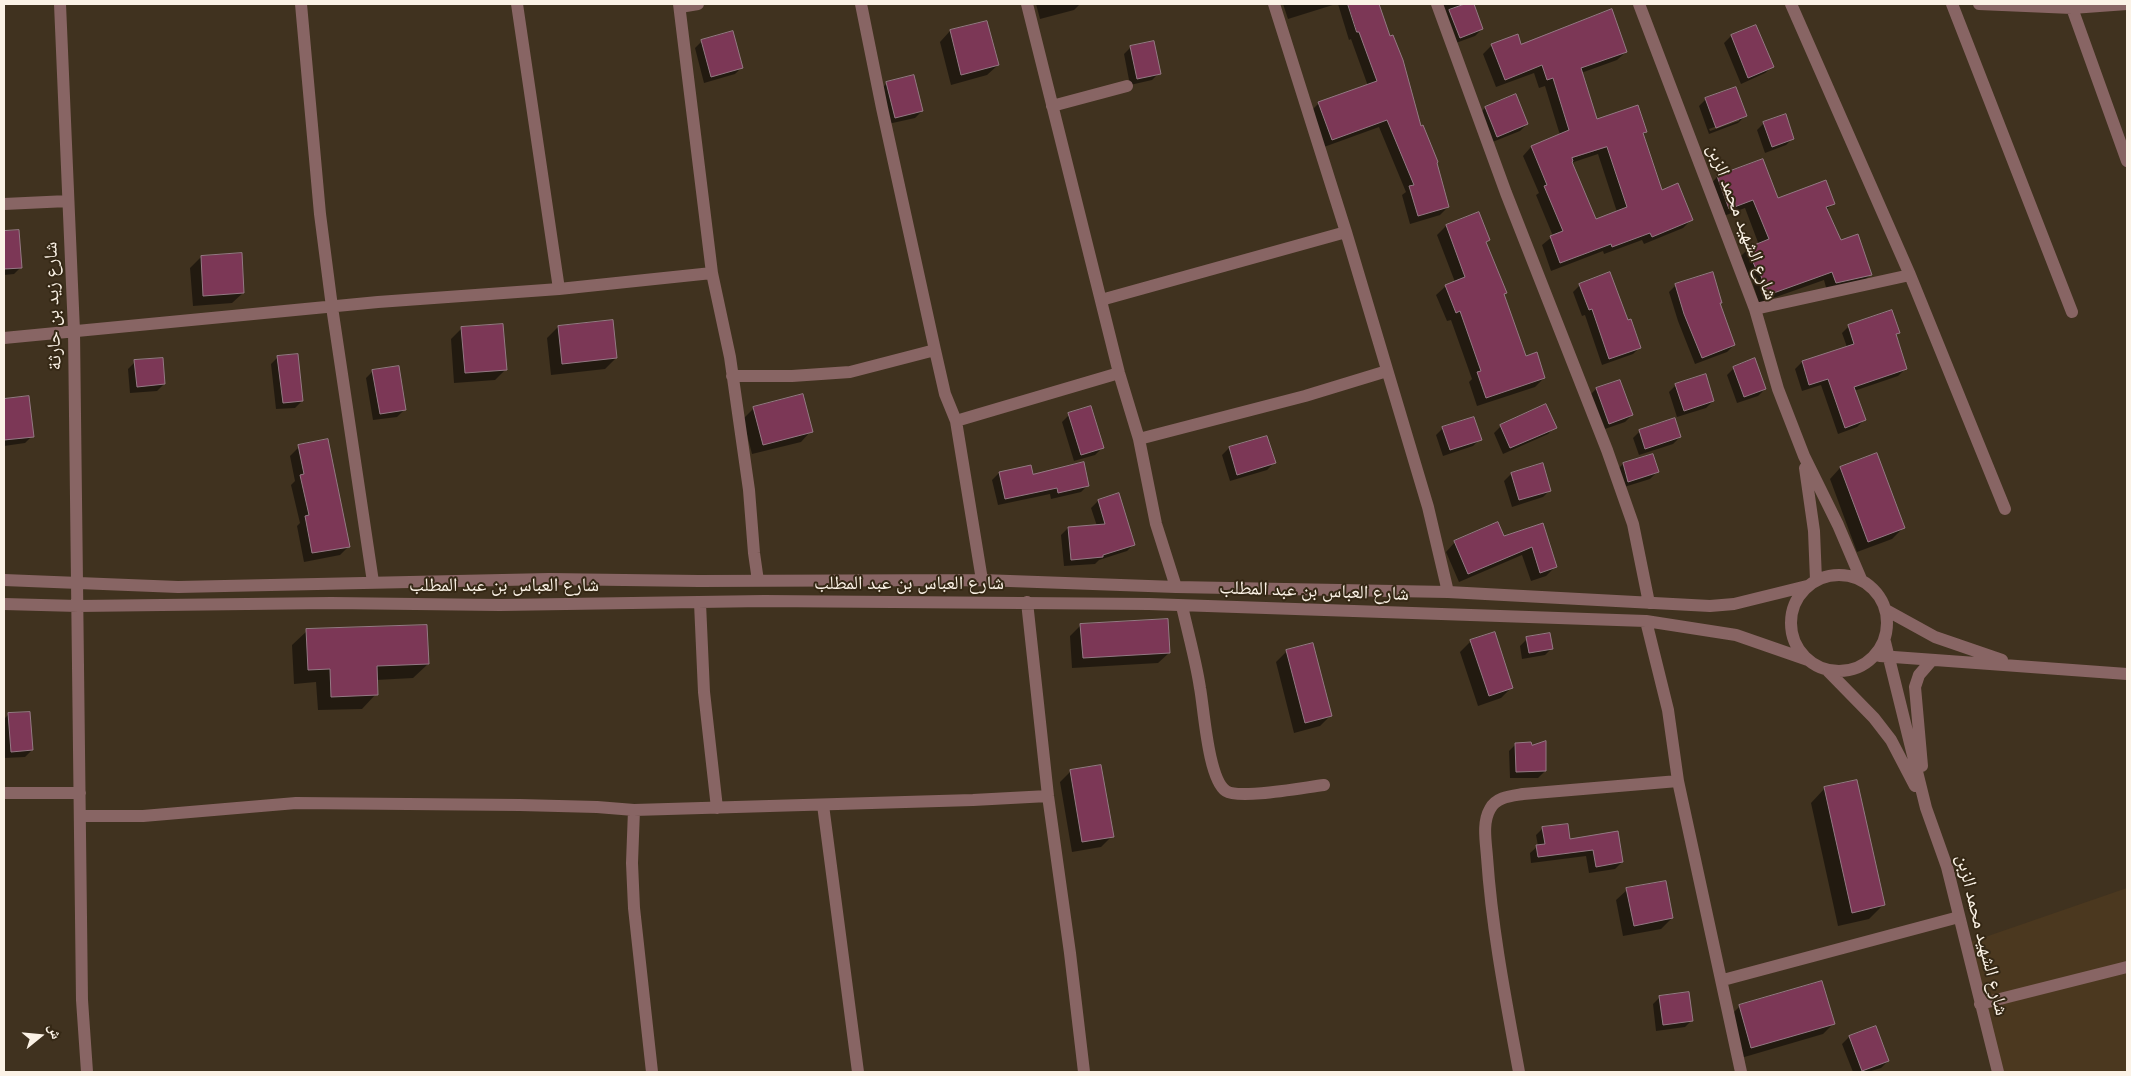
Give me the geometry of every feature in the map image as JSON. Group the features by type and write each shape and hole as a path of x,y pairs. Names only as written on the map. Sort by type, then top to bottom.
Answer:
{"street":[{"name":"شارع زيد بن حارثة","path":"60,4 74,331 82,1000 87,1072"},
{"path":"301,4 320,214 373,582"},
{"path":"517,4 559,289"},
{"path":"698,4 679,5 712,273 732,376 750,490 758,581"},
{"path":"861,4 945,394 956,421 982,580"},
{"path":"1027,4 1119,373 1139,439 1156,524 1176,587"},
{"path":"1274,4 1346,232 1428,507 1448,592"},
{"path":"1438,4 1506,193 1610,459 1633,524 1649,603"},
{"name":"شارع الشهيد محمد الزبن","path":"1639,4 1755,309 1778,389 1804,456 1838,525 1861,579"},
{"path":"1791,4 1910,275 2005,509"},
{"path":"1952,4 2072,312"},
{"path":"1979,4 2065,7 2127,4"},
{"path":"2065,7 2127,161"},
{"path":"1052,106 1126,86"},
{"path":"4,204 68,202"},
{"path":"1102,300 1346,232"},
{"path":"4,338 378,302 559,289 712,273"},
{"path":"1755,309 1910,275"},
{"path":"732,376 792,376 850,372 935,350"},
{"path":"1139,439 1305,396 1387,371"},
{"path":"956,421 1119,373"},
{"name":"شارع الشهيد محمد الزبن","path":"1804,456 1814,531 1811,583"},
{"path":"1882,656 1888,626 1886,610 1877,592 1861,579 1846,574 1830,575 1811,583 1795,603 1791,623 1795,644 1808,660 1828,671 1844,672 1859,668 1882,656 2127,674"},
{"name":"شارع العباس بن عبد المطلب","path":"4,580 178,587 549,580 982,580 1176,587 1448,592 1649,603 1734,604 1811,583"},
{"path":"1027,602 1048,796 1084,1072"},
{"name":"شارع العباس بن عبد المطلب","path":"4,604 78,606 331,603 500,605 1027,602 1182,606 1646,621 1736,635 1808,660"},
{"path":"700,603 704,692 717,808"},
{"path":"1182,606 1200,687 1211,757 1219,782 1225,790 1233,793 1254,793 1324,785"},
{"path":"1886,610 1935,637 2021,666"},
{"path":"1646,621 1668,710 1678,782 1742,1072"},
{"name":"شارع الشهيد محمد الزبن","path":"1882,656 1926,808 1947,867 1998,1072"},
{"path":"1926,808 1915,687 1919,675 1932,660"},
{"name":"شارع الشهيد محمد الزبن","path":"1828,671 1874,718 1891,740 1926,808"},
{"path":"1519,1072 1501,971 1489,878 1486,826 1491,806 1506,797 1523,794 1678,782"},
{"path":"4,793 80,794"},
{"path":"80,816 143,816 296,803 520,805 634,810 823,806 1048,796"},
{"path":"823,806 858,1072"},
{"path":"634,810 632,864 634,908 652,1072"},
{"path":"1723,980 1959,916"},
{"path":"1980,1004 2127,967"}],"shaded area":[{"path":"2127,888 2127,1072 1998,1072 1965,944"}],"building":[{"path":"1348,4 1379,4 1390,36 1393,35 1403,60 1421,126 1423,125 1438,162 1449,207 1418,216 1409,186 1414,185 1387,120 1332,140 1318,102 1377,81"},
{"path":"1465,4 1474,4 1483,29 1460,38 1449,10"},
{"path":"1612,9 1627,52 1581,68 1597,119 1638,105 1647,132 1643,133 1662,190 1678,183 1693,220 1652,237 1650,233 1612,247 1611,244 1560,263 1550,236 1563,231 1544,186 1547,185 1531,146 1569,130 1553,78 1547,80 1542,65 1505,80 1491,44 1518,34 1521,44","holes":["1607,147 1627,207 1596,219 1572,158"]},
{"path":"987,21 999,65 961,75 950,30"},
{"path":"1756,25 1774,67 1748,78 1731,35"},
{"path":"733,31 743,68 711,77 701,40"},
{"path":"1154,41 1161,74 1137,79 1130,46"},
{"path":"914,75 923,111 895,118 886,82"},
{"path":"1736,87 1747,116 1716,128 1705,98"},
{"path":"1516,94 1528,124 1497,137 1485,107"},
{"path":"1786,114 1794,139 1772,147 1763,122"},
{"path":"1763,159 1778,198 1826,180 1835,204 1826,207 1841,240 1858,234 1872,275 1836,283 1832,272 1768,295 1758,268 1756,269 1747,248 1769,239 1753,200 1729,209 1717,176"},
{"path":"1479,212 1490,240 1486,242 1507,293 1504,294 1526,356 1537,352 1545,378 1486,398 1477,372 1481,371 1460,311 1456,313 1445,285 1465,277 1446,225"},
{"path":"19,230 22,268 4,269 4,231"},
{"path":"242,253 244,293 203,296 201,256"},
{"path":"1610,272 1628,320 1631,319 1641,348 1609,359 1592,309 1589,310 1579,284"},
{"path":"1713,272 1722,303 1720,303 1735,345 1702,358 1684,314 1675,284"},
{"path":"1892,310 1900,333 1896,334 1907,369 1854,387 1866,420 1845,428 1828,379 1809,385 1802,361 1854,344 1848,325"},
{"path":"613,320 617,358 562,364 558,326"},
{"path":"503,324 507,370 465,373 461,327"},
{"path":"298,354 303,401 283,403 277,356"},
{"path":"163,358 165,384 137,387 134,360"},
{"path":"1755,358 1766,389 1744,397 1733,367"},
{"path":"399,366 406,410 380,414 372,370"},
{"path":"1706,374 1714,401 1684,411 1675,384"},
{"path":"1620,380 1633,415 1609,424 1596,388"},
{"path":"803,394 813,432 763,445 753,407"},
{"path":"29,396 34,437 4,440 4,399"},
{"path":"1546,404 1557,428 1510,448 1500,425"},
{"path":"1091,406 1104,448 1081,455 1068,413"},
{"path":"1474,417 1482,440 1450,450 1442,427"},
{"path":"1675,418 1681,437 1645,449 1639,430"},
{"path":"1267,436 1276,463 1237,475 1229,447"},
{"path":"328,439 350,547 312,553 305,516 309,515 300,475 304,474 298,445"},
{"path":"1877,453 1905,528 1868,542 1840,467"},
{"path":"1653,454 1659,472 1628,482 1623,463"},
{"path":"1084,462 1089,486 1058,493 1057,488 1005,499 999,472 1031,465 1033,474"},
{"path":"1543,463 1551,491 1519,500 1511,473"},
{"path":"1119,493 1135,545 1103,555 1103,557 1071,560 1068,527 1105,524 1098,500"},
{"path":"1498,522 1504,536 1543,523 1557,567 1540,573 1532,547 1468,574 1454,541"},
{"path":"1168,619 1170,653 1083,658 1080,624"},
{"path":"427,625 429,664 377,666 378,695 331,697 330,669 308,670 306,629"},
{"path":"1495,632 1513,688 1489,696 1470,640"},
{"path":"1550,633 1553,649 1529,653 1526,637"},
{"path":"1313,643 1332,716 1305,723 1286,650"},
{"path":"30,712 33,750 11,752 8,713"},
{"path":"1546,741 1546,771 1516,772 1515,743 1531,742 1532,745"},
{"path":"1101,765 1114,837 1082,842 1070,770"},
{"path":"1857,780 1885,905 1852,913 1824,787"},
{"path":"1568,824 1570,839 1618,831 1623,862 1596,867 1593,850 1538,857 1536,845 1545,844 1542,827"},
{"path":"1666,881 1673,918 1634,926 1626,888"},
{"path":"1822,981 1835,1024 1751,1048 1739,1005"},
{"path":"1689,992 1693,1021 1663,1025 1659,996"},
{"path":"1876,1026 1889,1061 1862,1071 1849,1036"}]}
